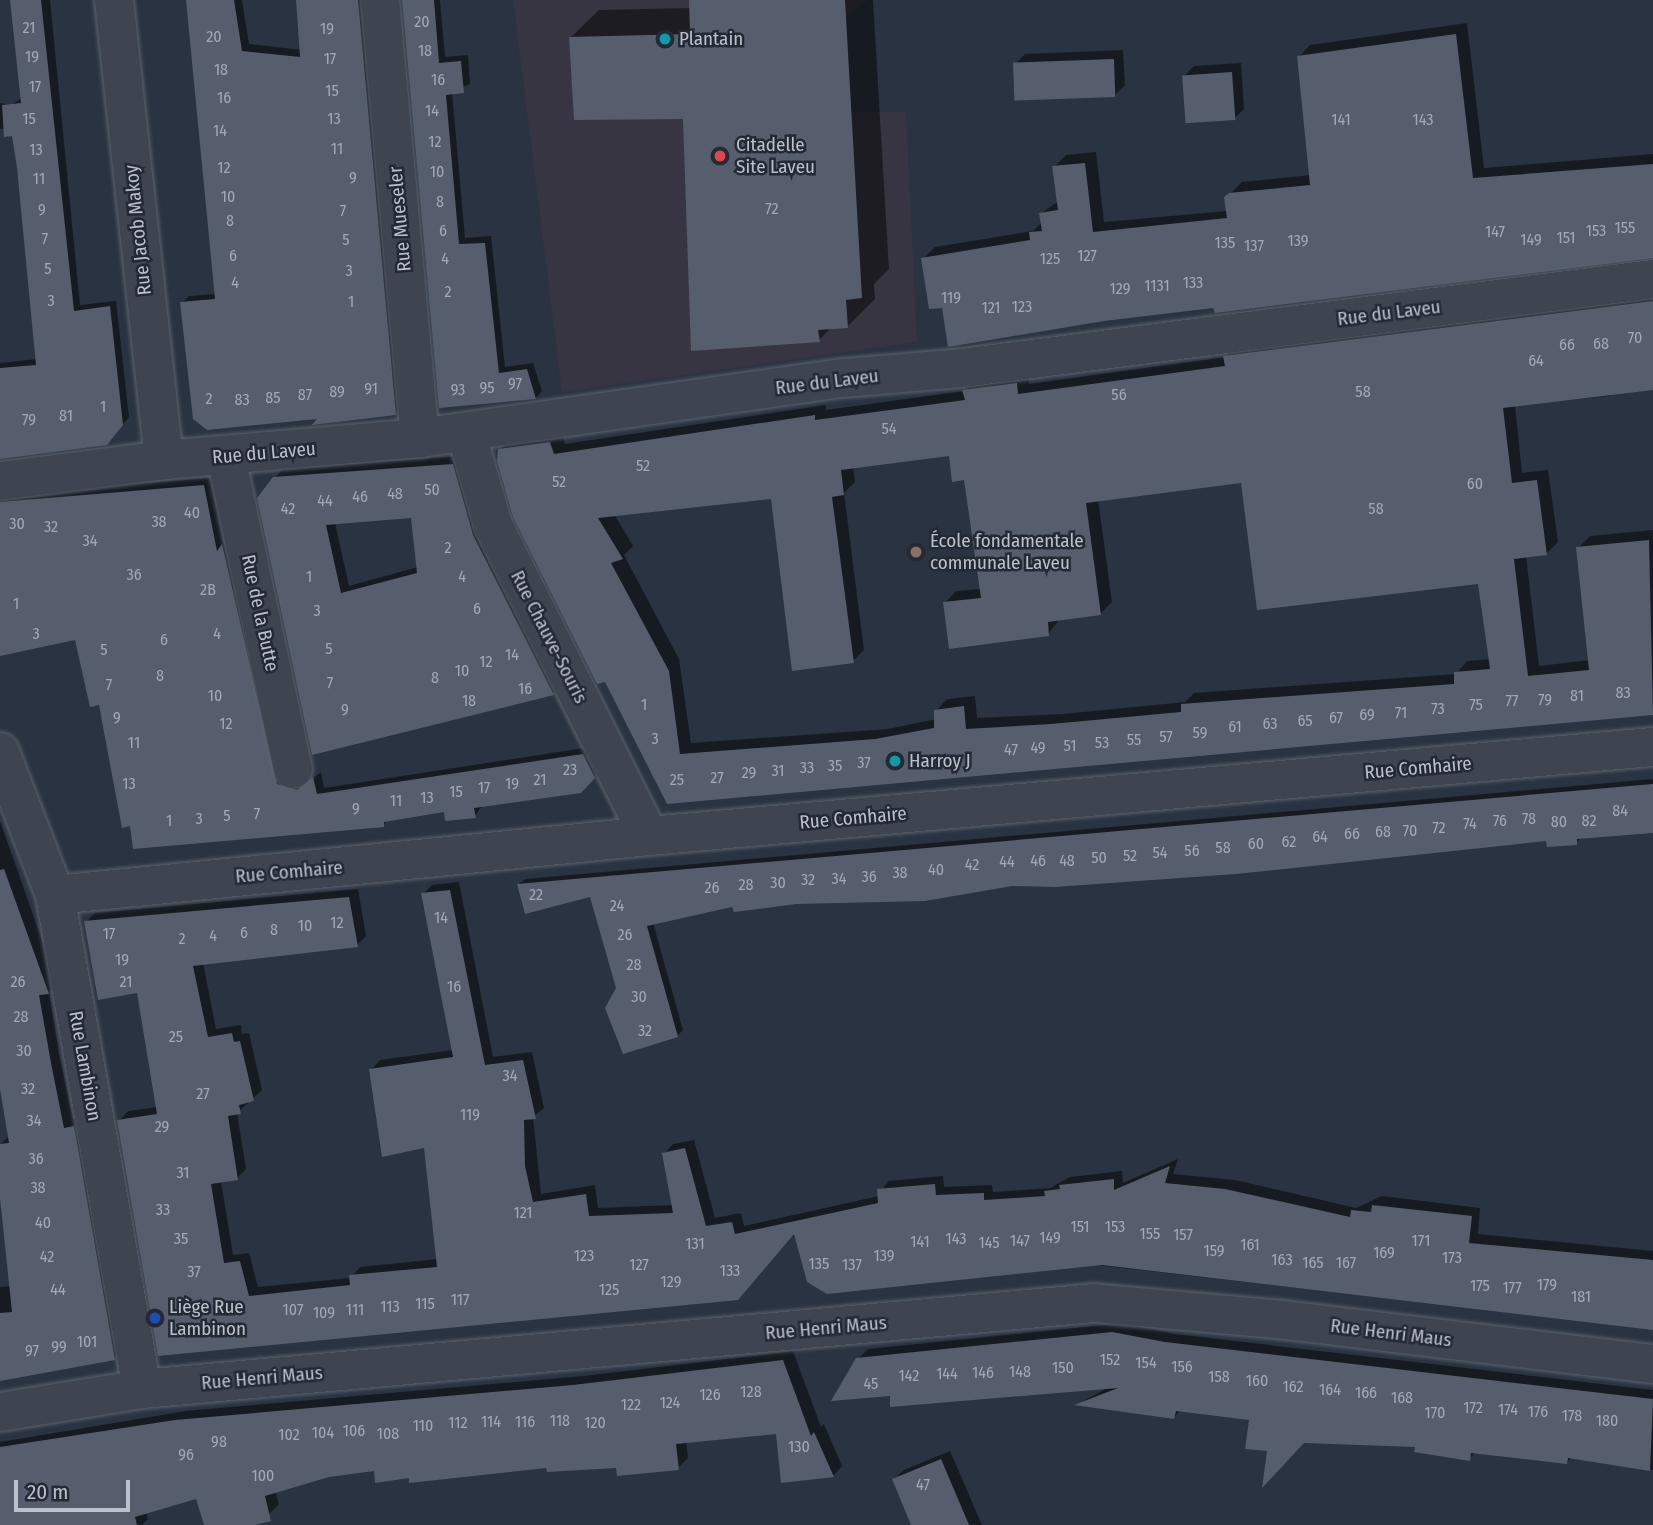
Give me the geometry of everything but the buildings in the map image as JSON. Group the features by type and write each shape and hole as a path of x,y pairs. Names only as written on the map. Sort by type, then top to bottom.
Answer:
{"street":[{"name":"Rue Jacob Makoy","path":"114,0 163,460"},
{"name":"Rue Mueseler","path":"380,0 420,438"},
{"name":"Rue du Laveu","path":"0,481 163,460 226,457 420,438 844,378 962,368 1653,279"},
{"name":"Rue Chauve-Souris","path":"466,432 493,525 649,836"},
{"name":"Rue de la Butte","path":"226,457 293,769"},
{"name":"Rue Comhaire","path":"55,895 649,836 1653,747"},
{"name":"Rue Lambinon","path":"0,752 55,895 142,1388"},
{"name":"Rue Henri Maus","path":"0,1412 142,1388 1094,1303 1284,1320 1653,1364"}],"shaded area":[{"name":"Citadelle Site Laveu","path":"513,0 868,0 845,19 848,112 906,112 917,342 562,392"}],"place":[{"name":"Plantain","path":"665,39"},
{"name":"Citadelle Site Laveu","path":"720,156"},
{"name":"École fondamentale communale Laveu","path":"916,552"},
{"name":"Harroy J","path":"895,761"},
{"name":"Liège Rue Lambinon","path":"155,1318"}]}
